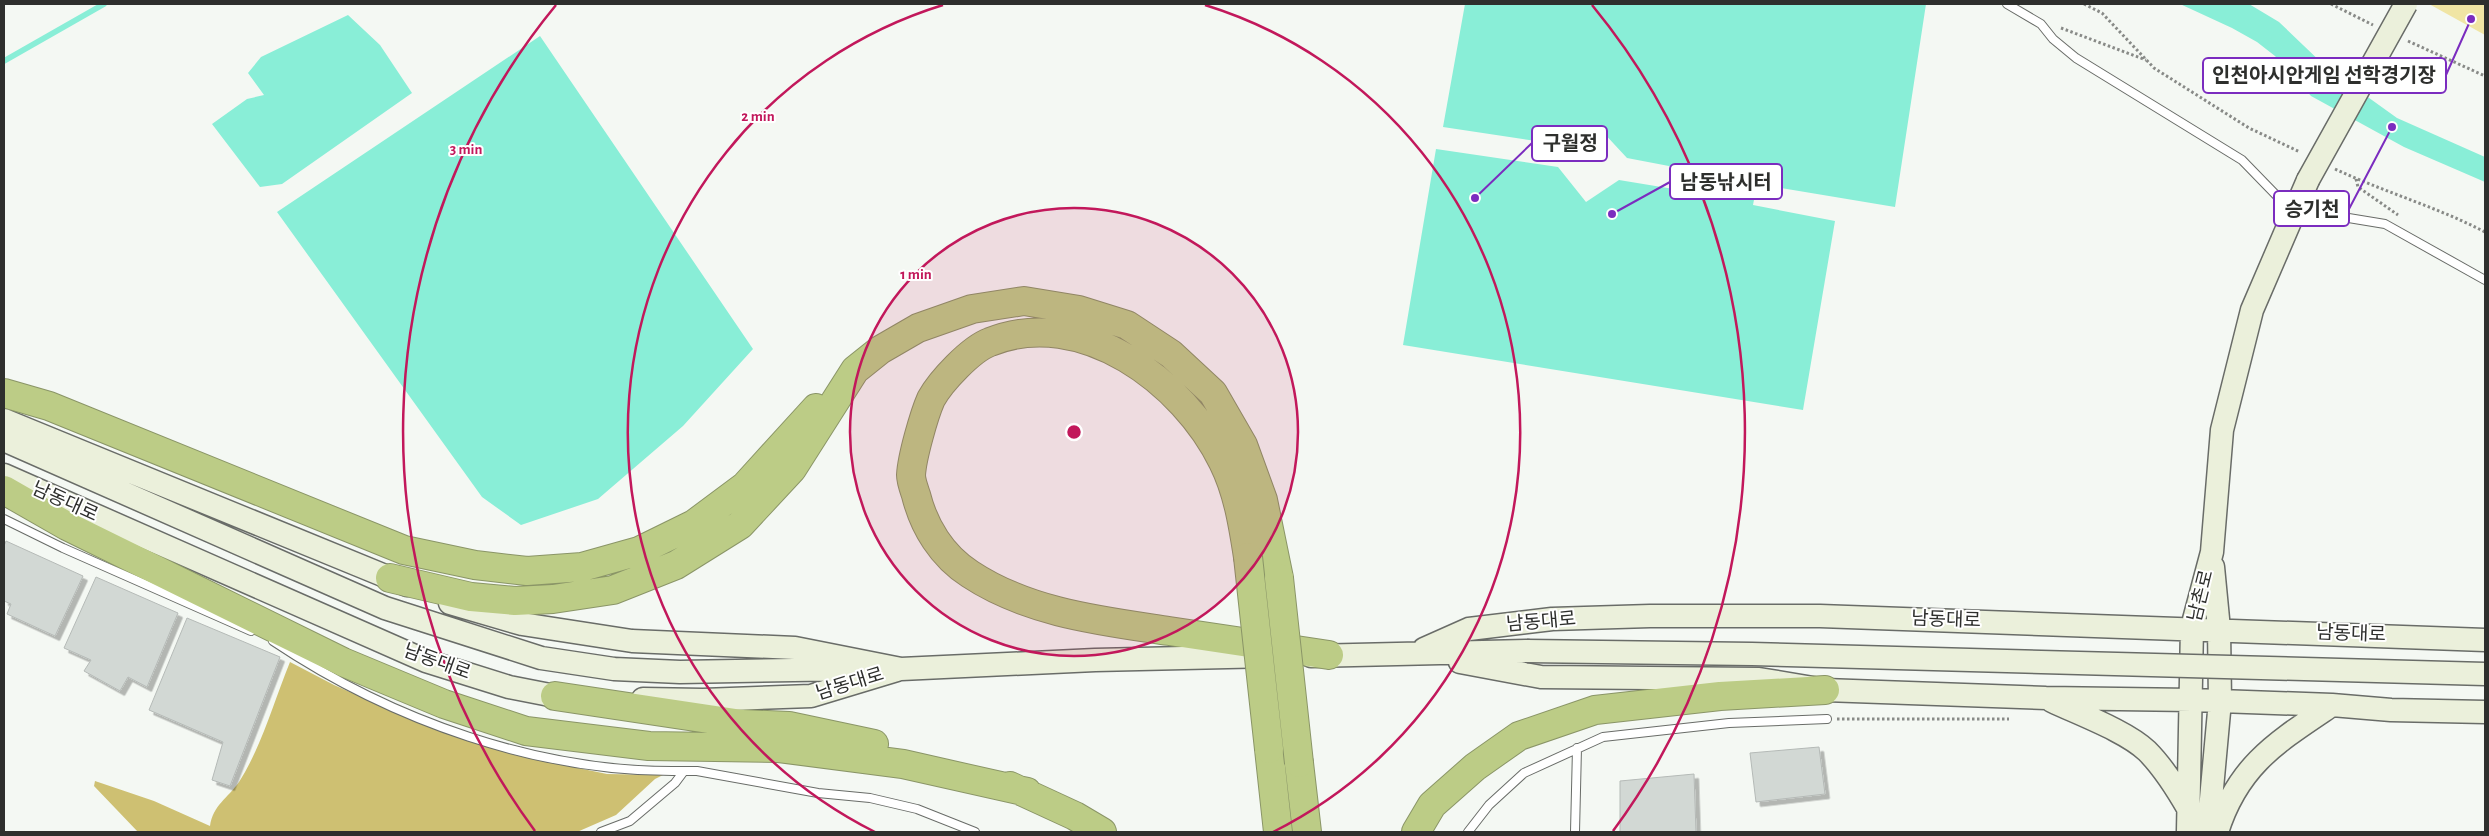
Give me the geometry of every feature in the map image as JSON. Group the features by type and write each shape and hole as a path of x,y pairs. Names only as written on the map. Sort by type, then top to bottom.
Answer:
{"highway":[{"path":"4,393 49,406 404,550 474,565 527,571 582,567 639,551 694,524 745,486 808,416 855,370 880,350 918,328 972,309 1024,301 1079,310 1127,326 1171,354 1213,393 1242,445 1263,500 1279,578 1307,832"},
{"path":"1278,832 1269,749 1248,557 1241,512 1224,463 1203,427 1176,395 1143,367 1104,346 1059,334 1023,332 988,342 957,367 932,398 919,436 911,476 921,514 941,550 970,574 1012,596 1084,619 1329,655"},
{"path":"390,578 471,597 515,601 553,599 613,590 676,565 740,525 792,469 855,370"},
{"path":"7,481 67,526 343,662 444,704 526,731 649,746 779,748 903,764 1027,792"},
{"path":"1416,832 1432,805 1475,767 1519,736 1527,733 1595,710 1720,696 1825,690"},
{"path":"555,696 742,724 789,726 877,745 948,763 1027,792 1102,832"}],"main road":[{"path":"2212,552 2222,430 2252,310 2308,180 2406,4"},
{"name":"남동대로","path":"4,420 455,604 522,624 632,641 795,648 900,668 1096,660 1527,651 1811,656 2485,674"},
{"path":"4,440 385,608 486,642 541,658 614,668 680,672 900,668"},
{"name":"남동대로","path":"7,481 426,661 509,687 555,696 702,700 812,696 900,668"},
{"name":"남촌로","path":"2189,822 2192,627 2212,552"},
{"name":"남촌로","path":"2208,832 2220,700 2219,629 2212,552"},
{"name":"남동대로","path":"1412,654 1469,629 1552,620 1650,616 1820,616 2192,627 2485,640"},
{"name":"남동대로","path":"1412,654 1541,677 1758,679 1825,690 2046,698 2220,700 2332,705 2390,710 2485,712"},
{"path":"2046,698 2115,731 2146,750 2173,782 2189,822"},
{"path":"2217,832 2226,806 2254,764 2282,738 2332,705"}],"lane":[{"path":"2007,4 2041,24 2053,39 2076,58 2242,160 2276,195 2294,209 2376,222 2402,232 2485,280"},
{"path":"4,519 63,548 270,640 336,681 433,724 517,750 609,768 697,771 818,793 870,798 917,809 974,832"},
{"path":"1468,832 1489,805 1524,773 1603,737 1729,723 1827,719"},
{"path":"1575,832 1577,748"},
{"path":"601,832 630,821 675,783 684,771"}],"path":[{"path":"2084,4 2102,13 2154,68 2249,128 2302,153"},
{"path":"2041,24 2050,24 2146,60"},
{"path":"2329,166 2356,179 2460,219 2485,232"},
{"path":"2356,179 2358,187 2403,218 2406,222 2402,232"},
{"path":"1827,719 2014,718"}],"shaded area":[{"path":"1465,4 1926,4 1895,207 1757,184 1753,205 1835,221 1803,410 1403,345 1436,149 1558,167 1586,202 1619,180 1710,195 1716,175 1627,158 1601,130 1563,145 1443,127"},
{"path":"2180,4 2249,4 2279,22 2326,67 2397,118 2485,157 2485,182 2404,147 2311,96 2275,56 2257,42"},
{"path":"2429,4 2485,4 2485,35"},
{"path":"348,15 380,45 412,93 282,184 260,187 212,124 247,99 264,95 248,73 261,57"},
{"path":"540,36 753,349 683,426 598,499 521,525 482,497 277,212"},
{"path":"290,662 334,685 432,728 515,755 607,774 663,775 655,779 616,815 577,832 138,832 94,786 95,781 154,801 210,826 214,813 235,788 254,754"}],"building":[{"path":"6,541 83,576 55,636 7,614 11,604 4,601 4,546"},
{"path":"96,577 178,613 147,687 128,677 120,691 84,671 91,660 64,648"},
{"path":"187,618 280,657 230,786 212,780 223,742 149,710"},
{"path":"1819,747 1825,794 1756,802 1750,753"},
{"path":"1694,774 1696,832 1620,832 1620,781"}],"waterway":[{"path":"4,61 104,4"}],"place":[{"name":"인천아시안게임 선학경기장","path":"2471,19"},
{"name":"승기천","path":"2392,127"},
{"name":"구월정","path":"1475,198"},
{"name":"남동낚시터","path":"1612,214"}]}
